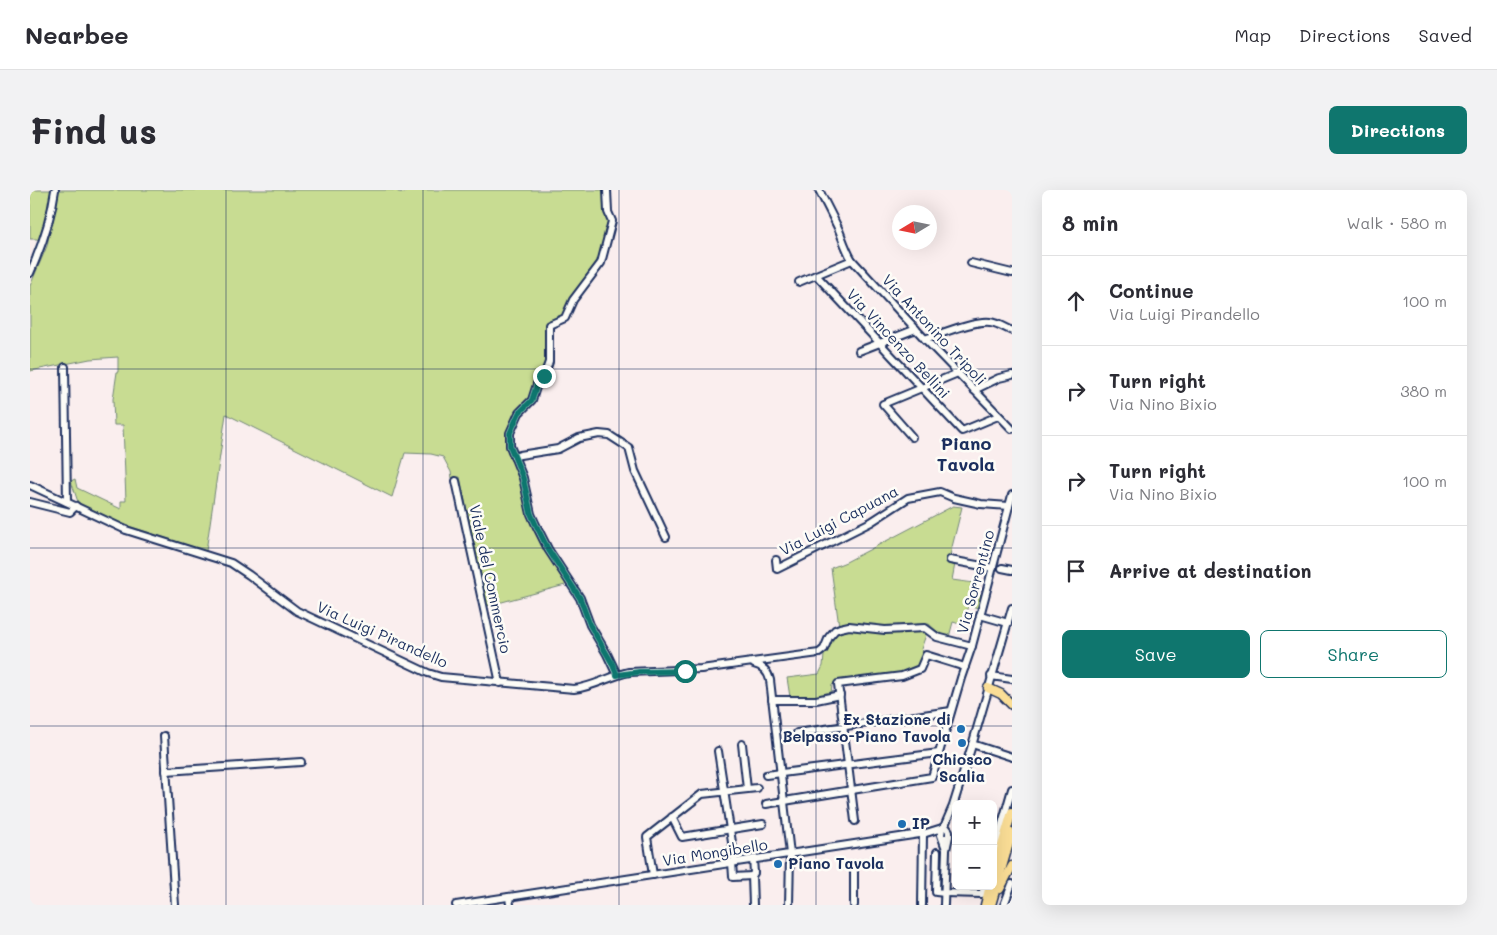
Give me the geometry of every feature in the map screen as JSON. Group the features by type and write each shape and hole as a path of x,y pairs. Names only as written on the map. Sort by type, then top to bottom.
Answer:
{"main road":[{"path":"988,688 1001,694 1012,705"},
{"path":"997,863 1012,812"},
{"path":"991,905 1012,833"},
{"path":"995,905 1001,884 1012,866"},
{"path":"985,905 989,890"}],"street":[{"path":"30,273 40,252 55,190"},
{"path":"606,190 608,212 612,221 602,263 573,300 565,318 549,325 549,362 544,376 538,381 532,400 519,413 510,433 510,446 525,485 531,514 536,525 548,549 580,598 590,625 617,675"},
{"name":"Via Antonino Tripoli","path":"819,190 852,260 1011,429"},
{"path":"799,282 852,260"},
{"path":"971,263 1012,273"},
{"name":"Via Vincenzo Bellini","path":"816,275 962,430 998,416"},
{"path":"925,339 960,327 987,322 1012,331"},
{"path":"860,351 916,330"},
{"path":"65,367 67,502"},
{"path":"912,437 884,404 958,373"},
{"path":"974,390 999,378 1012,375"},
{"path":"514,457 558,449 579,438 599,434 609,435 629,448 635,471 666,537"},
{"name":"Viale del Commercio","path":"456,481 500,683"},
{"name":"Via Luigi Pirandello","path":"30,485 126,530 231,563 297,611 428,673 441,677 574,689 589,686 617,675 639,672 685,671 819,652 824,649 835,630 849,626 885,630 925,628 938,637 972,646"},
{"name":"Via Luigi Capuana","path":"776,560 777,569 870,522 908,498 940,492 954,498 982,504 1009,506"},
{"name":"Via Sorrentino","path":"852,791 932,777 972,646 1012,495"},
{"path":"30,502 70,512 76,506"},
{"path":"950,560 993,568"},
{"path":"1002,568 1012,570"},
{"path":"944,905 945,833 1012,608"},
{"path":"980,615 1008,623"},
{"path":"855,821 838,684 909,675 920,669 926,655 965,667"},
{"path":"770,660 769,676 790,854 789,905"},
{"path":"750,663 761,666 769,676"},
{"path":"991,676 1012,679"},
{"path":"772,700 816,700 840,695"},
{"path":"797,733 951,711"},
{"path":"164,736 175,905"},
{"path":"742,744 747,789"},
{"path":"972,744 1012,757"},
{"path":"718,751 730,829 734,877 752,876"},
{"path":"766,775 939,753"},
{"path":"166,771 300,762"},
{"path":"653,875 647,837 702,794 757,788"},
{"path":"996,845 1012,789"},
{"path":"766,804 852,791"},
{"path":"672,817 682,837 763,824"},
{"path":"922,905 924,833 945,833"},
{"name":"Via Mongibello","path":"456,905 924,833"},
{"path":"937,852 936,892 982,894 984,890"},
{"path":"753,859 753,905"},
{"path":"854,869 854,905"},
{"path":"1004,905 1012,884"},
{"path":"509,897 510,905"}],"green space":[{"path":"30,190 52,190 40,241 30,239"},
{"path":"58,190 396,190 405,193 407,190 604,190 610,221 599,258 572,299 565,315 547,322 547,356 544,372 531,397 509,431 507,448 519,473 534,529 569,584 487,606 460,477 452,478 443,457 431,454 405,453 392,497 226,414 206,551 122,524 79,505 71,481 75,479 77,488 121,509 121,501 126,501 123,425 114,425 113,399 118,372 118,357 90,359 30,371 30,286 47,246"},
{"path":"953,506 962,507 948,563 955,564 952,580 974,583 971,592 982,595 978,608 968,605 963,625 953,622 949,637 940,634 929,624 880,628 839,626 831,568"},
{"path":"850,628 921,630 927,632 921,649 923,651 918,667 889,676 837,681 832,685 831,693 822,696 790,697 787,678 819,674 831,638 839,631"}],"place":[{"name":"Ex Stazione di Belpasso-Piano Tavola","path":"961,729"},
{"name":"Chiosco Scalia","path":"962,743"},
{"name":"IP","path":"902,824"},
{"name":"Piano Tavola","path":"778,864"}],"district":[{"name":"Piano Tavola","path":"966,454"}],"route":[{"path":"544,376 538,381 532,400 519,413 510,433 510,446 523,478 531,514 536,525 548,549 580,598 590,625 617,675 629,672 685,671"}]}
